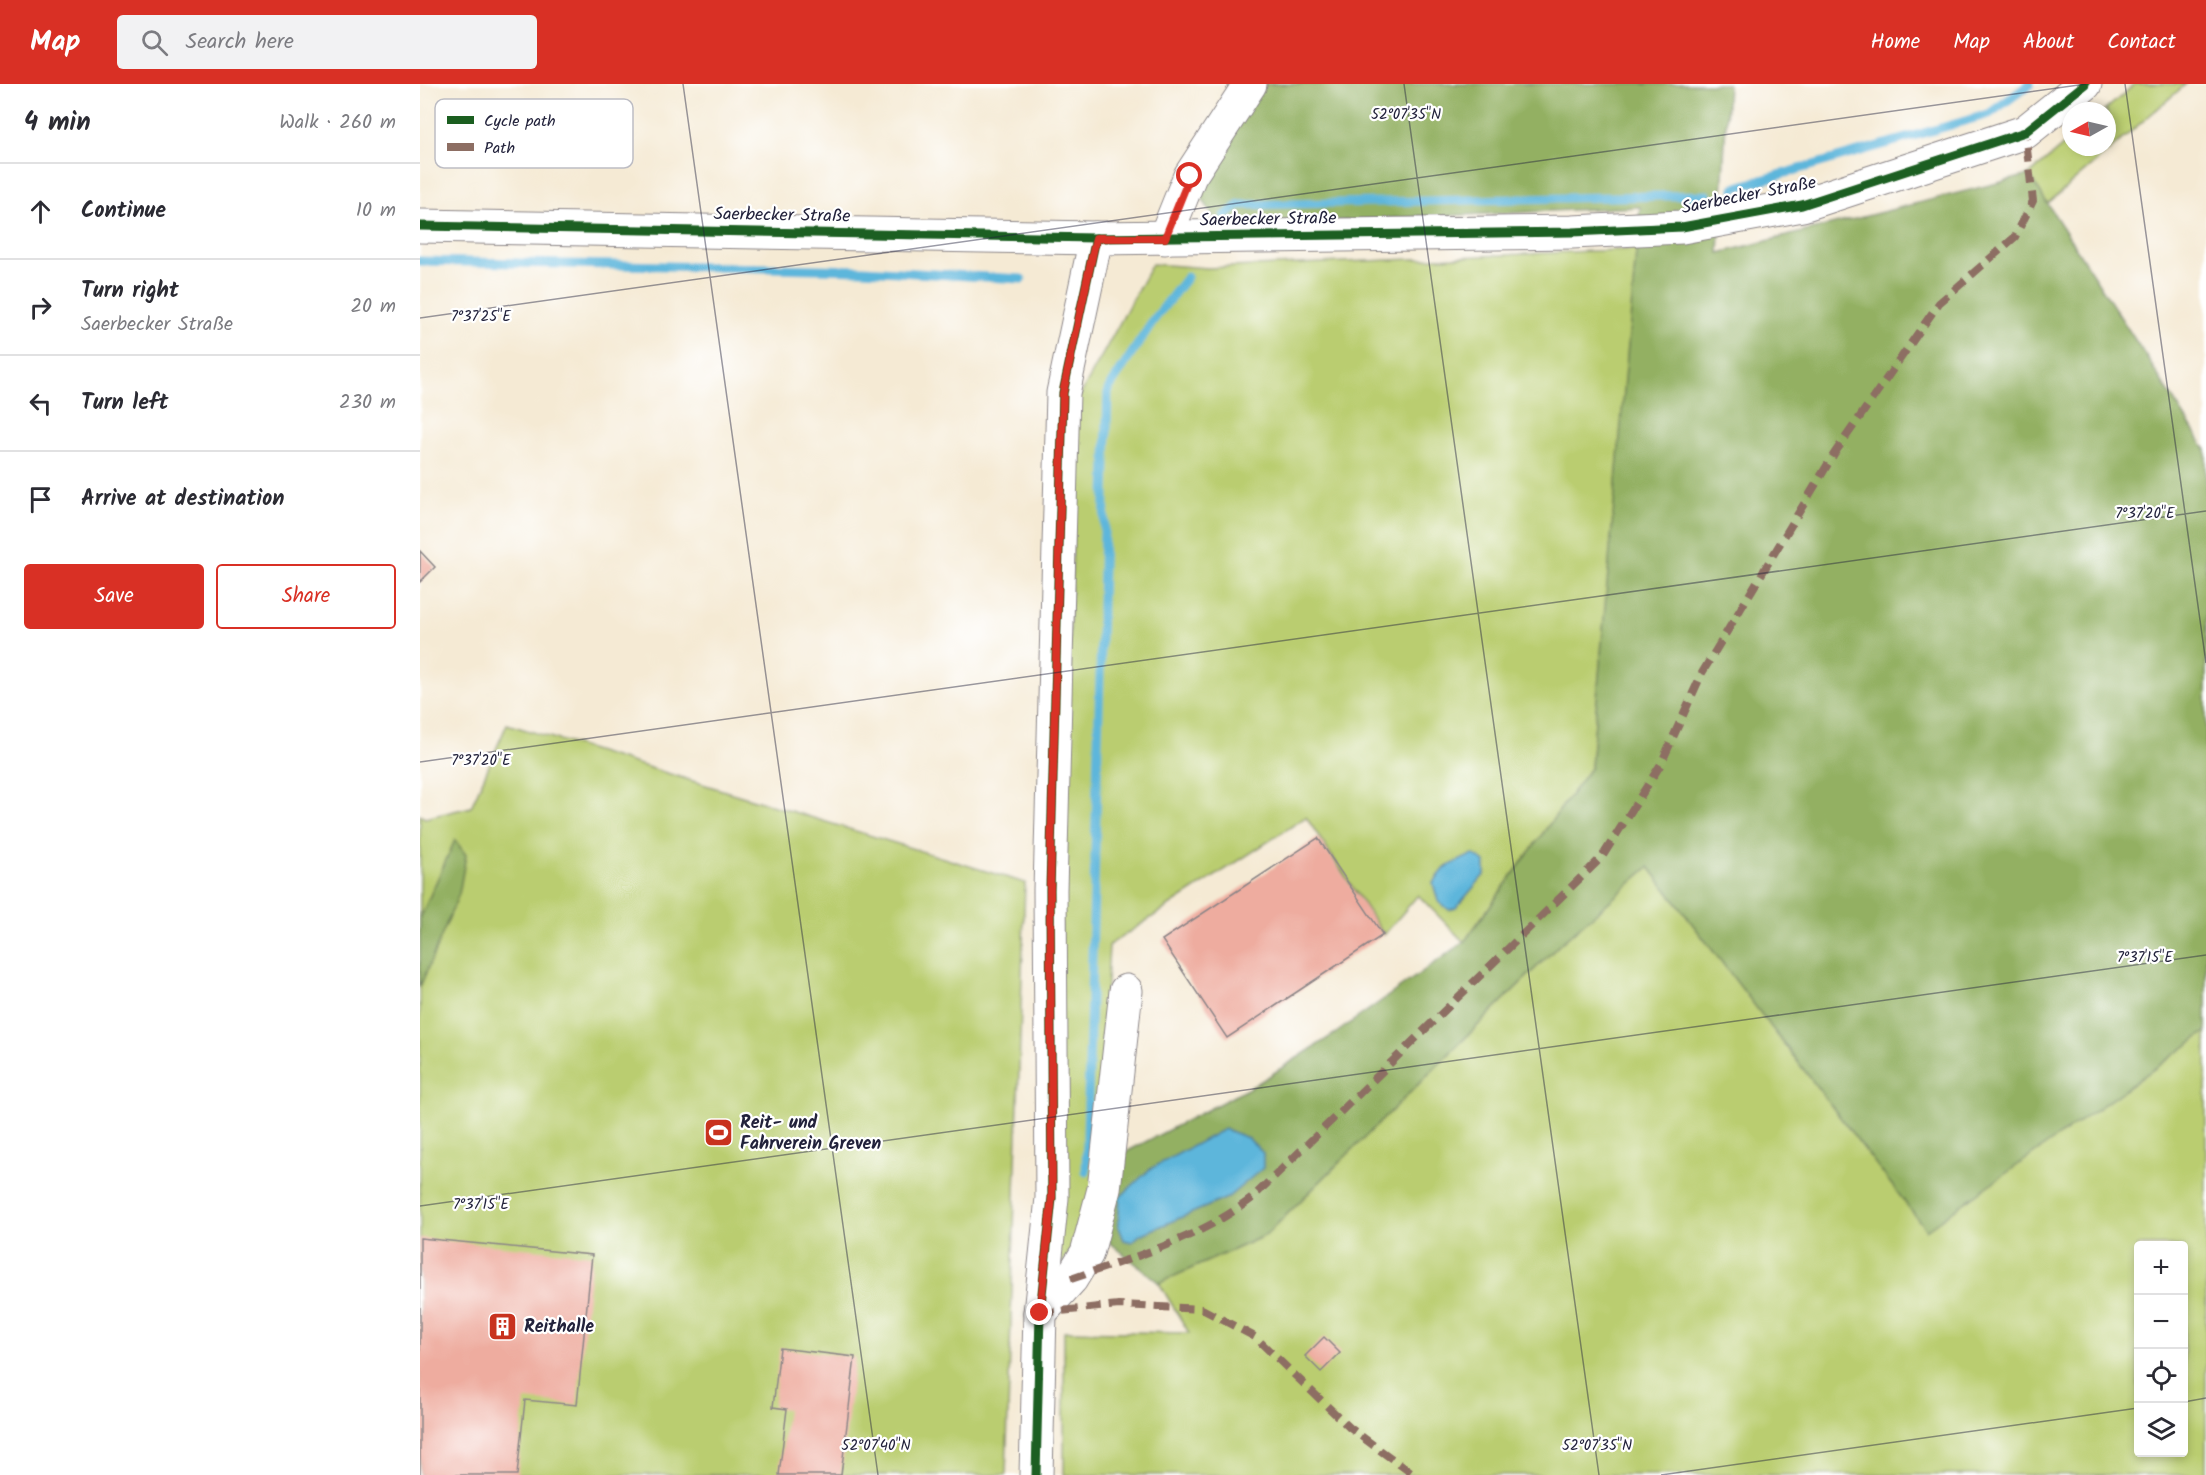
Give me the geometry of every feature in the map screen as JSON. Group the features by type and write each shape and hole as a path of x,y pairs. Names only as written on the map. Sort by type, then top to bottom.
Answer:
{"street":[{"path":"1165,238 1190,176 1250,84"},
{"name":"Saerbecker Straße","path":"420,226 1096,238 1572,232 1682,227 1802,206 2025,132 2085,84"},
{"path":"1036,1475 1040,1313 1052,1197 1050,890 1063,393 1096,238"},
{"path":"1040,1313 1071,1279 1087,1253 1100,1204 1126,991"},
{"path":"1052,1197 1100,1204"}],"green space":[{"path":"1265,84 1728,84 1719,253 2029,175 2206,450 2206,1032 1926,1230 1649,867 1558,946 1266,1235 1159,1283 1102,1236 1122,1154 1255,1085 1336,1033 1464,942 1591,767 1640,207 1219,226 1195,187"},
{"path":"2135,84 2186,84 2116,144 2114,102"},
{"path":"2062,147 2062,156 2103,156 2047,204 2029,175"},
{"path":"1638,249 1591,767 1464,942 1418,895 1384,935 1306,817 1109,945 1097,1172 1084,1232 1050,1280 1077,401 1152,264 1208,268"},
{"name":"Reit- und Fahrverein Greven","path":"507,724 1025,883 1006,1475 420,1475 420,815 425,818 471,807"},
{"path":"455,840 466,855 459,894 420,987 420,918"},
{"path":"1649,867 1926,1229 2206,1032 2206,1475 1064,1475 1064,1331 1189,1333 1159,1283 1266,1235 1558,946"}],"water":[{"path":"1473,854 1485,862 1485,874 1456,908 1449,910 1438,901 1433,883 1446,867"},
{"path":"1224,1129 1248,1138 1263,1153 1263,1168 1227,1198 1140,1235 1132,1242 1124,1240 1118,1225 1120,1197 1150,1169"}],"building":[{"path":"420,551 435,567 420,582"},
{"path":"1318,838 1383,935 1227,1038 1162,940"},
{"name":"Reithalle","path":"420,1238 592,1255 577,1405 525,1400 517,1475 420,1475"},
{"path":"1324,1337 1340,1353 1321,1372 1305,1356"},
{"path":"780,1348 855,1357 841,1475 779,1475 787,1409 773,1407"}],"waterway":[{"path":"1734,188 1989,114 2030,84"},
{"path":"1225,216 1239,205 1707,195"},
{"path":"420,261 863,270 1022,279"},
{"path":"1086,1172 1108,390 1153,321 1187,277"}],"marked path":[{"path":"1071,1279 1165,1246 1231,1213 1251,1199 1602,857 1661,764 1702,673 1834,454 1939,303 2015,237 2033,201 2025,132"},
{"path":"1040,1313 1119,1305 1202,1309 1255,1337 1350,1428 1414,1475"}],"cycle path":[{"path":"420,226 1096,238 1572,232 1682,227 1802,205 2025,132 2085,84"},
{"path":"1036,1475 1040,1313 1052,1198 1050,890 1063,393 1096,238"}],"place":[{"name":"Reit- und Fahrverein Greven","path":"719,1133"},
{"name":"Reithalle","path":"503,1327"}],"route":[{"path":"1040,1313 1052,1197 1050,890 1063,393 1096,238 1165,238 1190,176"}]}
